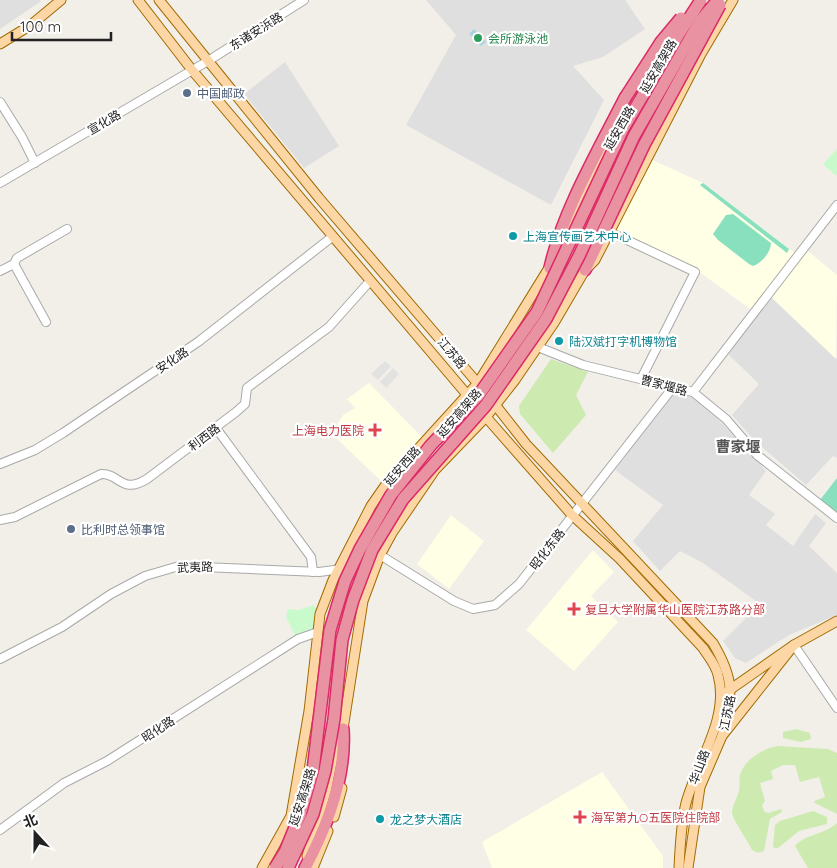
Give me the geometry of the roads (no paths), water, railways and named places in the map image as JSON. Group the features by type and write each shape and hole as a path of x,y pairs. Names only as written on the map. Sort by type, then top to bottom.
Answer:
{"highway":[{"path":"550,268 557,243 591,164 625,98 661,42 697,0"},
{"name":"延安高架路","path":"275,868 300,815 313,770 330,630 345,581 360,549 391,495 431,444 478,396 537,312 623,129 678,34 701,0"},
{"path":"585,270 606,232 644,145 720,0"},
{"name":"延安高架路","path":"288,868 313,814 325,771 334,719 342,640 353,600 372,550 403,499 486,405 546,319 638,128 700,21 720,0"},
{"path":"305,868 321,833 335,793 341,764 343,729"}],"main road":[{"path":"0,44 31,25 61,0"},
{"name":"江苏路","path":"138,0 192,70 486,417 572,515 620,560 703,648 718,673 722,696"},
{"name":"江苏路","path":"159,0 319,198 478,383 526,444 713,643 725,663 732,689 722,736"},
{"name":"延安西路","path":"262,868 291,816 309,711 320,614 333,580 371,506 387,483 478,383 550,268 610,142 697,0"},
{"name":"延安西路","path":"300,868 316,826 336,742 343,729 362,601 380,554 405,511 435,470 486,417 538,348 585,270 589,253 654,112 681,63 720,0"},
{"path":"606,232 692,70 733,0"},
{"path":"681,63 692,70"},
{"path":"654,112 667,118"},
{"name":"华山路","path":"679,868 686,804 715,727 722,696 794,644 837,622"},
{"name":"华山路","path":"688,868 700,787 722,736 794,644"},
{"name":"延安西路","path":"313,868 339,802 349,753 343,729"}],"street":[{"name":"东诸安浜路","path":"208,61 304,0"},
{"name":"宣化路","path":"0,184 208,61"},
{"path":"0,102 22,136 35,163"},
{"path":"693,392 837,205"},
{"path":"0,271 14,264 17,258 67,229"},
{"path":"606,232 695,272 641,379"},
{"name":"安化路","path":"0,464 34,450 63,433 198,342 332,236"},
{"path":"14,264 46,322"},
{"name":"利西路","path":"0,520 15,517 96,475 107,474 126,484 139,483 242,407 246,401 247,388 329,327 370,281"},
{"name":"曹家堰路","path":"538,348 596,368 693,392 726,419 757,454 837,518"},
{"name":"昭化东路","path":"380,554 454,601 473,609 495,605 519,584 674,386"},
{"path":"216,428 311,557 313,572"},
{"name":"武夷路","path":"0,659 62,626 111,594 145,576 179,566 313,572 339,570 380,554"},
{"name":"昭化路","path":"0,830 64,783 107,761 298,639 318,632"},
{"path":"794,644 837,708"}],"water":[{"name":"会所游泳池","path":"474,29 486,42 481,46 469,34"}],"place":[{"name":"会所游泳池","path":"478,38"},
{"name":"中国邮政","path":"187,93"},
{"name":"上海宣传画艺术中心","path":"513,236"},
{"name":"陆汉斌打字机博物馆","path":"559,341"},
{"name":"上海电力医院","path":"375,430"},
{"name":"比利时总领事馆","path":"71,529"},
{"name":"复旦大学附属华山医院江苏路分部","path":"574,609"},
{"name":"海军第九O五医院住院部","path":"580,817"},
{"name":"龙之梦大酒店","path":"380,819"}],"district":[{"name":"曹家堰","path":"738,446"}]}
